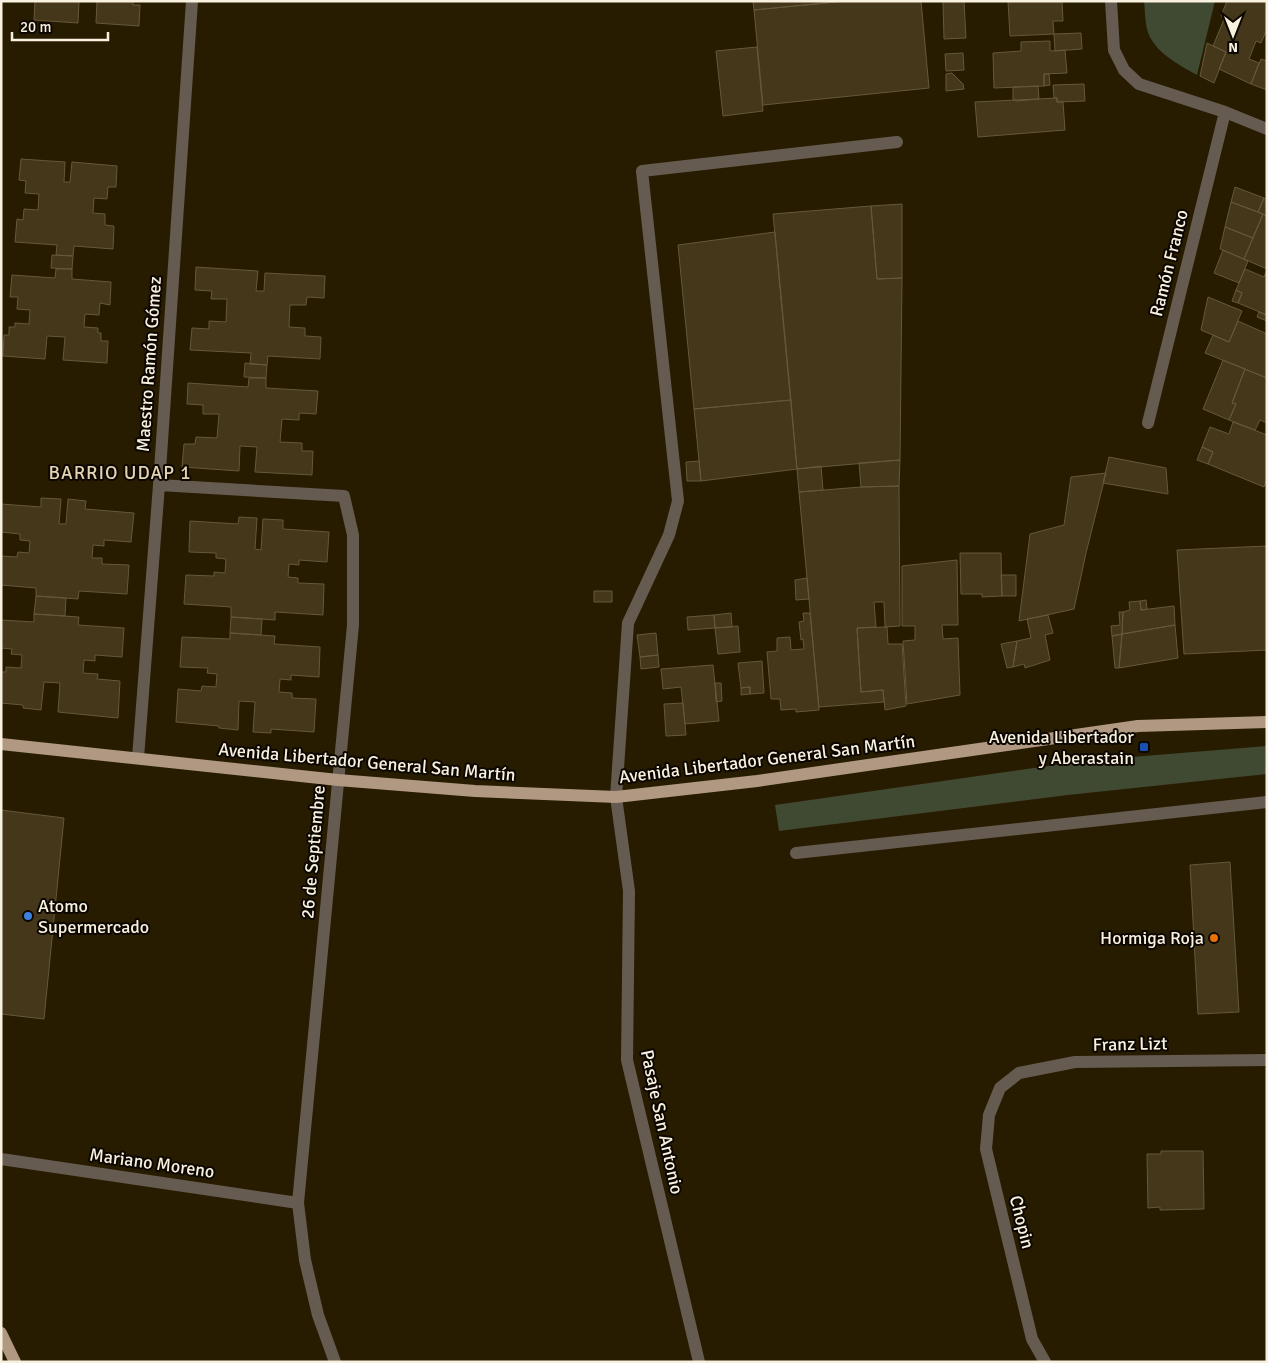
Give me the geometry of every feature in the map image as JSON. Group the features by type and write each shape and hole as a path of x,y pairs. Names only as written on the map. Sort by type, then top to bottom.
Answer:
{"main road":[{"name":"Avenida Libertador General San Martín","path":"1,744 338,780 475,791 616,797 756,781 1138,726 1267,722"},
{"path":"1,1333 15,1362"}],"street":[{"name":"Maestro Ramón Gómez","path":"138,758 159,485 192,1"},
{"path":"1111,1 1114,50 1124,70 1139,84 1225,112 1267,129"},
{"name":"Ramón Franco","path":"1148,423 1225,112"},
{"name":"Pasaje San Antonio","path":"699,1362 627,1060 629,891 616,797 628,623 669,536 678,502 642,171 897,142"},
{"name":"26 de Septiembre","path":"159,485 344,496 353,536 353,625 298,1203 306,1260 318,1315 335,1362"},
{"path":"796,854 1267,802"},
{"name":"Franz Lizt","path":"1000,1088 1019,1073 1075,1062 1267,1060"},
{"name":"Chopin","path":"1000,1088 989,1115 986,1149 1032,1339 1045,1362"},
{"name":"Mariano Moreno","path":"1,1159 298,1203"}],"green space":[{"path":"1144,1 1215,1 1197,75 1160,51 1147,29"},
{"path":"1267,746 1267,774 1068,795 779,831 775,805 1083,761"}],"building":[{"path":"35,1 79,1 78,23 34,20"},
{"path":"90,1 133,1 133,5 140,5 139,26 96,23 97,2"},
{"path":"753,1 846,1 754,10"},
{"path":"846,1 921,1 929,88 763,105 754,10"},
{"path":"943,1 964,1 966,38 944,39"},
{"path":"1008,1 1062,1 1063,21 1053,21 1054,34 1010,36"},
{"path":"1227,1 1267,1 1267,29 1261,43 1256,41 1249,59 1259,63 1251,84 1219,69 1226,52 1213,46 1225,17 1221,16"},
{"path":"1081,33 1082,49 1055,51 1054,34"},
{"path":"1050,41 1050,51 1065,50 1067,73 1044,74 1044,86 994,88 993,53 1021,51 1021,42"},
{"path":"1207,43 1226,52 1214,83 1200,76"},
{"path":"757,47 763,111 723,116 716,51"},
{"path":"963,53 964,70 946,71 945,54"},
{"path":"1261,59 1267,61 1267,90 1251,84"},
{"path":"952,73 963,84 964,89 946,91 946,74"},
{"path":"1044,74 1049,74 1050,85 1044,86"},
{"path":"1084,84 1085,101 1057,102 1057,98 1054,98 1053,85"},
{"path":"1038,86 1039,99 1013,100 1013,87"},
{"path":"1057,98 1057,102 1063,102 1065,130 978,137 975,102"},
{"path":"21,159 65,162 64,182 70,182 72,162 117,166 116,187 108,187 107,199 94,198 93,213 105,214 105,225 114,226 113,249 74,246 73,256 56,255 57,245 15,242 17,219 23,220 24,209 38,210 39,194 25,193 26,181 19,180"},
{"path":"1235,187 1264,198 1258,212 1231,202"},
{"path":"1264,198 1267,200 1267,216 1258,212"},
{"path":"1231,202 1263,214 1253,238 1225,227"},
{"path":"902,204 902,278 877,279 871,206"},
{"path":"871,206 877,279 902,278 900,460 797,469 773,214"},
{"path":"1263,214 1267,216 1267,269 1244,259"},
{"path":"1225,227 1253,238 1244,259 1220,249"},
{"path":"775,232 791,400 694,409 678,245"},
{"path":"1223,250 1248,261 1239,283 1214,273"},
{"path":"52,255 73,256 72,269 51,268"},
{"path":"196,267 258,271 256,291 264,291 265,273 325,276 324,298 307,297 306,305 290,305 289,327 305,328 305,336 321,337 320,359 268,356 267,365 250,364 251,353 190,350 192,328 209,329 209,321 226,322 227,299 211,299 212,291 195,290"},
{"path":"56,269 72,269 72,279 111,282 110,305 100,303 99,315 85,314 84,327 98,328 98,333 101,333 101,341 108,341 107,363 63,360 65,337 47,336 45,359 3,356 4,335 9,335 9,327 15,327 15,323 29,324 30,310 17,309 18,297 10,297 12,275 55,278"},
{"path":"1245,269 1264,277 1267,270 1267,315 1238,303 1242,293 1236,290"},
{"path":"1236,290 1242,293 1238,303 1232,301"},
{"path":"1208,297 1242,311 1229,342 1201,330"},
{"path":"1259,312 1267,315 1267,321 1257,317"},
{"path":"1238,321 1267,334 1267,378 1205,353 1213,335 1229,342"},
{"path":"1223,360 1245,369 1232,403 1236,404 1229,420 1203,409"},
{"path":"245,363 267,365 266,378 244,377"},
{"path":"1245,369 1267,378 1267,423 1260,420 1255,430 1229,420 1236,404 1232,403"},
{"path":"249,378 266,378 266,388 318,391 316,414 299,413 299,420 282,419 280,442 302,443 302,451 313,451 312,475 255,472 257,447 240,446 239,471 182,467 184,444 195,444 196,437 217,438 219,414 203,414 203,405 187,404 188,383 248,387"},
{"path":"791,400 797,469 701,481 694,409"},
{"path":"1233,422 1267,435 1267,478 1264,487 1208,464 1213,452 1202,447 1210,427 1229,434"},
{"path":"1202,447 1213,452 1208,464 1197,460"},
{"path":"1109,457 1166,468 1168,494 1103,483"},
{"path":"900,460 899,486 861,487 859,463"},
{"path":"699,461 701,481 687,481 686,462"},
{"path":"821,466 823,490 799,492 797,469"},
{"path":"1106,473 1074,609 1019,621 1030,534 1064,525 1071,477"},
{"path":"899,486 900,626 885,627 884,602 874,602 876,627 857,628 861,692 883,690 884,702 819,707 799,492"},
{"path":"41,498 61,499 59,524 66,524 68,499 86,501 85,509 134,513 131,542 104,540 104,546 93,545 92,558 102,558 102,564 129,565 127,594 79,591 78,599 36,596 36,588 1,585 1,556 17,557 18,552 29,553 30,541 20,540 20,534 1,532 1,504 41,507"},
{"path":"239,517 257,518 255,549 261,550 263,519 283,520 283,529 329,532 327,562 299,560 299,565 289,564 288,577 298,578 298,583 324,584 323,615 275,612 275,620 231,617 231,607 184,604 186,575 214,576 214,572 225,573 226,559 216,558 216,553 189,552 190,521 238,524"},
{"path":"1267,546 1267,650 1184,654 1177,550"},
{"path":"960,553 1001,553 1002,596 982,597 982,594 961,594"},
{"path":"957,560 958,625 942,625 943,639 958,638 960,695 907,704 903,641 915,640 915,626 902,626 902,566"},
{"path":"1001,575 1016,575 1016,596 1002,596"},
{"path":"807,578 809,599 796,600 795,580"},
{"path":"594,591 612,591 612,602 594,602"},
{"path":"36,596 66,598 65,616 34,614"},
{"path":"1146,600 1147,609 1141,610 1140,601"},
{"path":"1140,601 1141,610 1174,606 1175,625 1122,634 1123,612 1130,610 1129,602"},
{"path":"1119,612 1123,612 1122,634 1112,636 1111,626 1120,625"},
{"path":"731,613 732,627 715,628 714,615"},
{"path":"803,613 810,613 819,710 796,712 796,709 781,710 780,699 771,699 767,652 777,651 777,638 790,637 791,650 804,649 799,622 804,621"},
{"path":"34,614 79,617 78,625 124,628 122,657 95,655 95,661 84,660 83,673 98,674 97,679 120,681 118,718 58,712 60,683 44,682 41,710 23,708 23,705 1,703 1,672 6,672 6,667 21,668 22,655 11,654 12,649 1,648 1,620 34,622"},
{"path":"714,615 715,628 688,630 687,617"},
{"path":"1048,615 1053,633 1045,635 1050,660 1025,668 1024,664 1013,667 1017,641 1031,638 1027,619"},
{"path":"231,617 262,619 261,635 230,633"},
{"path":"1175,625 1178,658 1119,668 1122,634"},
{"path":"738,626 740,652 718,654 715,628"},
{"path":"887,627 888,644 902,644 906,706 885,710 883,690 861,692 857,628"},
{"path":"230,633 275,636 274,644 320,647 319,677 291,675 291,680 280,679 279,692 292,693 292,698 316,699 314,732 271,729 271,733 253,732 255,702 239,701 238,730 219,728 219,726 176,722 178,689 201,691 202,686 216,687 217,674 207,673 208,668 180,667 182,637 230,639"},
{"path":"656,633 658,655 640,657 637,635"},
{"path":"1122,634 1119,668 1115,668 1112,636"},
{"path":"1017,641 1013,667 1007,668 1001,644"},
{"path":"658,655 659,667 641,669 640,657"},
{"path":"762,661 764,693 750,694 750,687 741,688 738,663"},
{"path":"713,665 719,721 685,724 681,687 663,689 661,669"},
{"path":"715,683 721,683 722,701 716,702"},
{"path":"750,687 750,694 741,695 741,688"},
{"path":"683,703 686,735 666,736 664,704"},
{"name":"Atomo Supermercado","path":"1,810 64,818 44,1019 1,1014"},
{"name":"Hormiga Roja","path":"1230,862 1239,1012 1198,1014 1190,865"},
{"path":"1161,1151 1203,1151 1204,1209 1160,1210 1160,1207 1148,1208 1147,1154 1161,1154"}],"place":[{"name":"Avenida Libertador y Aberastain","path":"1144,747"},
{"name":"Atomo Supermercado","path":"28,916"},
{"name":"Hormiga Roja","path":"1214,938"}],"district":[{"name":"BARRIO UDAP 1","path":"120,473"}]}
